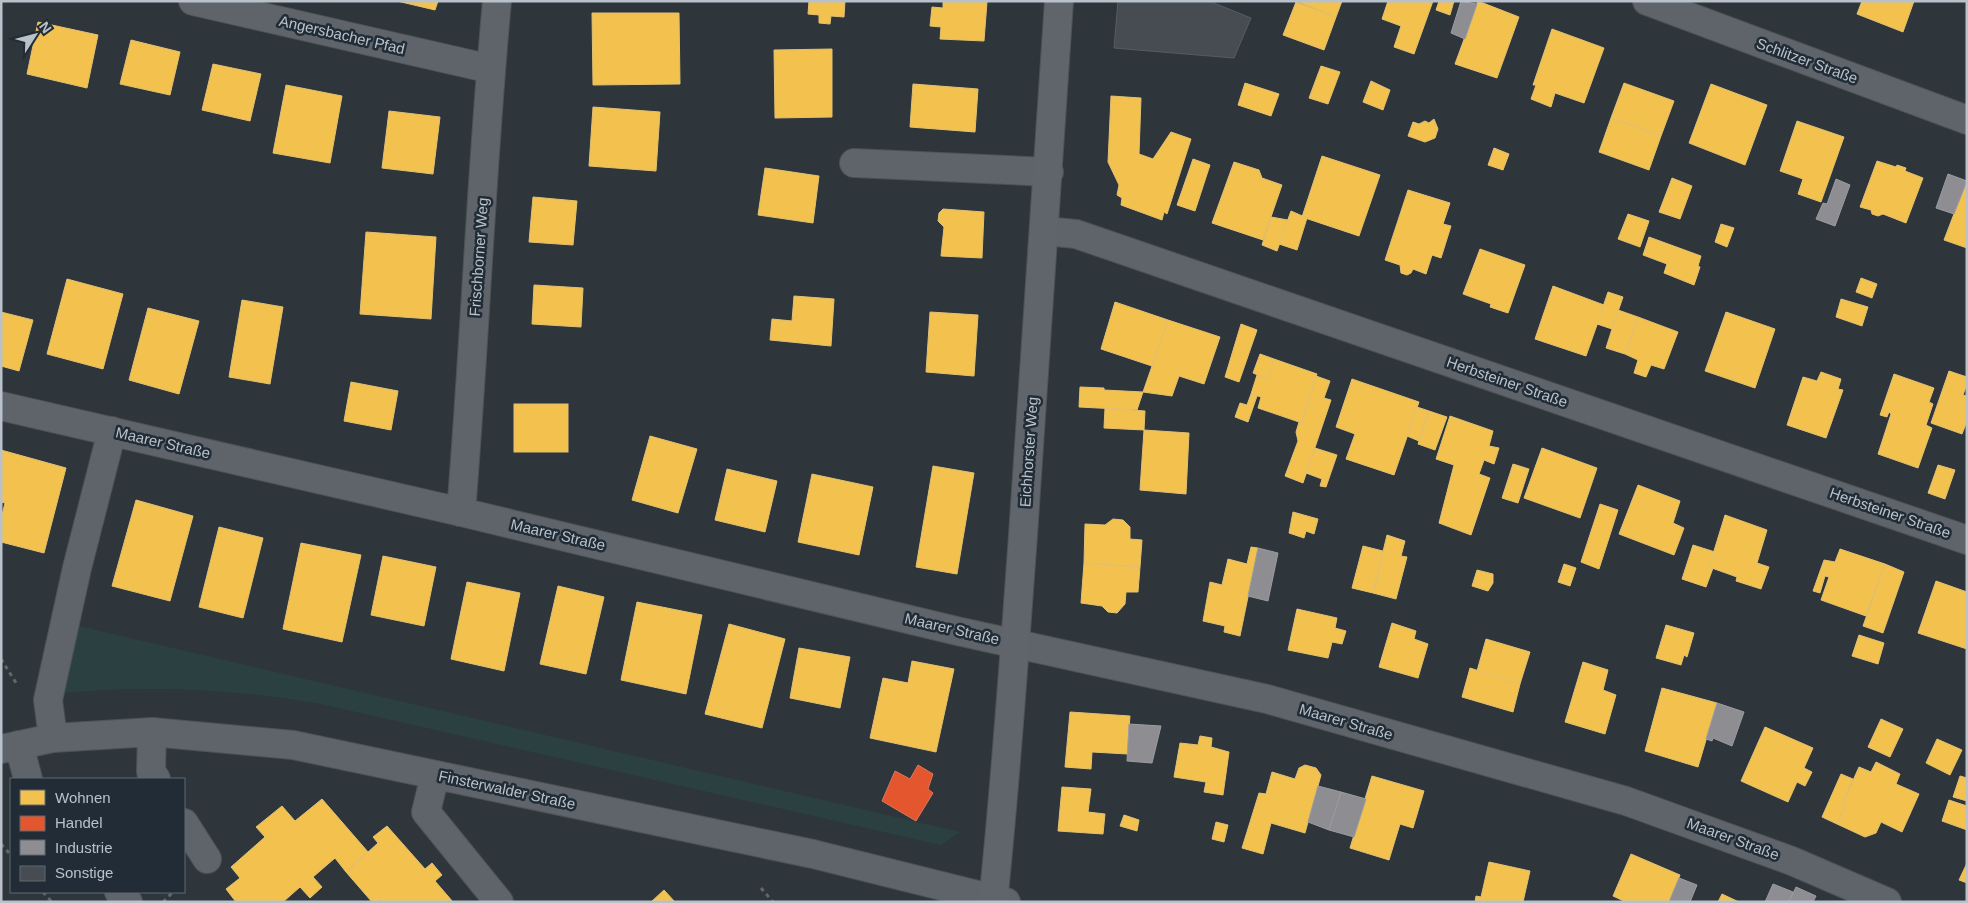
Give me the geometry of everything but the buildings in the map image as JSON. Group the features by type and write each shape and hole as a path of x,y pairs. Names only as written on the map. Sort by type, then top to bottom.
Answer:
{"main road":[{"name":"Eichhorster Weg","path":"997,901 1045,231 1059,1"}],"street":[{"name":"Angersbacher Pfad","path":"193,1 491,69"},
{"name":"Frischborner Weg","path":"461,512 472,382 491,69 497,1"},
{"name":"Schlitzer Straße","path":"1647,1 1967,120"},
{"path":"854,164 1049,172"},
{"name":"Herbsteiner Straße","path":"1045,231 1076,234 1967,540"},
{"name":"Maarer Straße","path":"1,406 461,512 1015,644 1267,700 1626,801 1792,861 1887,902"},
{"path":"53,738 48,700 77,568 112,431"},
{"path":"152,732 151,772 155,778"},
{"name":"Finsterwalder Straße","path":"10,747 53,738 152,732 293,746 813,854 924,880 997,901"},
{"path":"10,747 27,778"},
{"path":"435,774 426,812 499,902"},
{"path":"185,825 207,859"}],"path":[{"path":"1,659 19,688"},
{"path":"1,844 10,855"},
{"path":"761,888 773,902"},
{"path":"163,902 172,893"}],"green space":[{"path":"79,626 960,832 941,845 321,704 289,699 225,692 161,689 64,693 63,687"}]}
